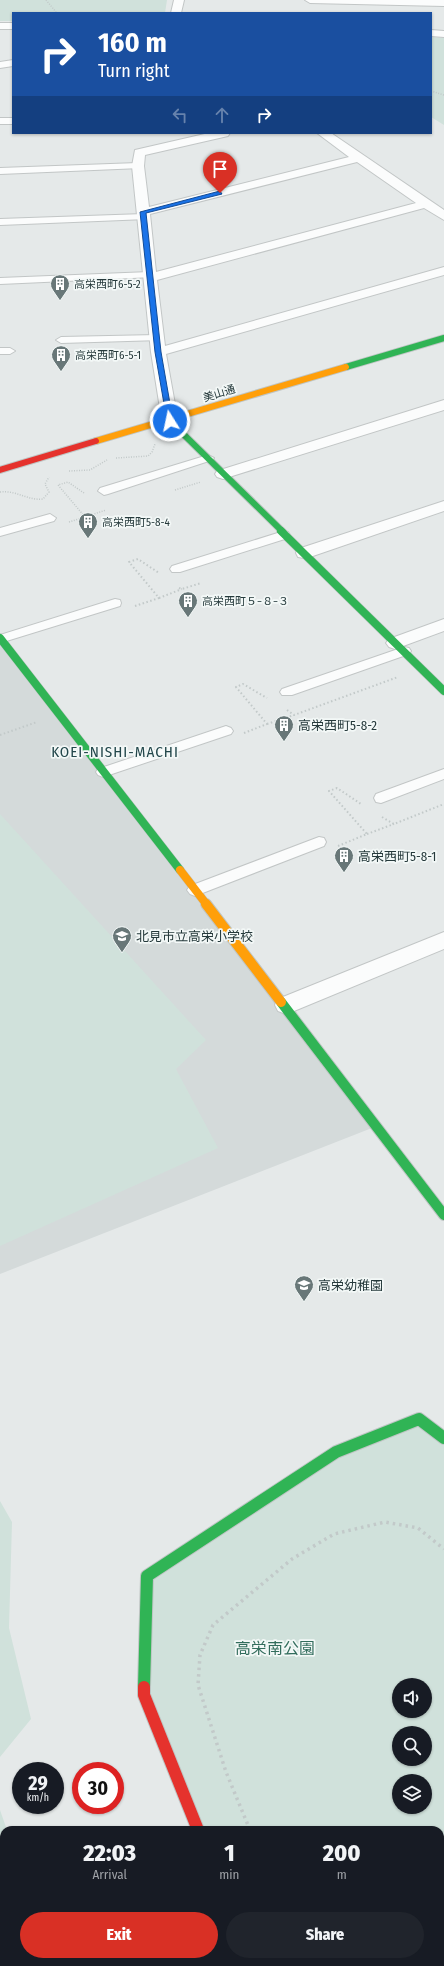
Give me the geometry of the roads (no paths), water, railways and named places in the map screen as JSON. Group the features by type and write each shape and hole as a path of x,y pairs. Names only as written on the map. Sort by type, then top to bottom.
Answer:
{"street":[{"path":"176,12 179,0"},
{"path":"310,0 444,3"},
{"path":"0,26 12,26"},
{"path":"432,33 444,34"},
{"path":"0,66 12,63"},
{"path":"220,134 139,153 138,166 157,345 170,421 444,691"},
{"path":"324,134 444,216"},
{"path":"143,214 359,158"},
{"path":"150,277 426,204"},
{"path":"157,345 444,271"},
{"name":"美山通","path":"0,470 170,421 444,338"},
{"path":"223,474 444,405"},
{"path":"304,553 444,506"},
{"path":"399,647 444,625"},
{"path":"0,638 102,772 286,1005 444,1215"},
{"path":"286,1005 444,940"},
{"path":"196,1826 144,1695 147,1576 336,1452 418,1419 444,1438"}],"lane":[{"path":"0,122 12,121"},
{"path":"0,171 138,166"},
{"path":"0,222 143,214"},
{"path":"0,281 150,277"},
{"path":"61,340 157,345"},
{"path":"104,491 208,458"},
{"path":"0,532 50,518"},
{"path":"176,569 284,535"},
{"path":"0,638 115,603"},
{"path":"287,692 399,647"},
{"path":"102,772 232,733"},
{"path":"381,798 444,774"},
{"path":"195,890 319,842"}],"place":[{"name":"高栄西町6-5-2","path":"60,301"},
{"name":"高栄西町6-5-1","path":"61,372"},
{"name":"高栄西町5-8-4","path":"88,539"},
{"name":"高栄西町５−８−３","path":"188,618"},
{"name":"高栄西町5-8-2","path":"284,742"},
{"name":"高栄西町5-8-1","path":"344,873"},
{"name":"北見市立高栄小学校","path":"122,953"},
{"name":"高栄幼稚園","path":"304,1302"}],"district":[{"name":"KOEI-NISHI-MACHI","path":"115,752"}],"park label":[{"name":"高栄南公園","path":"275,1648"}]}
